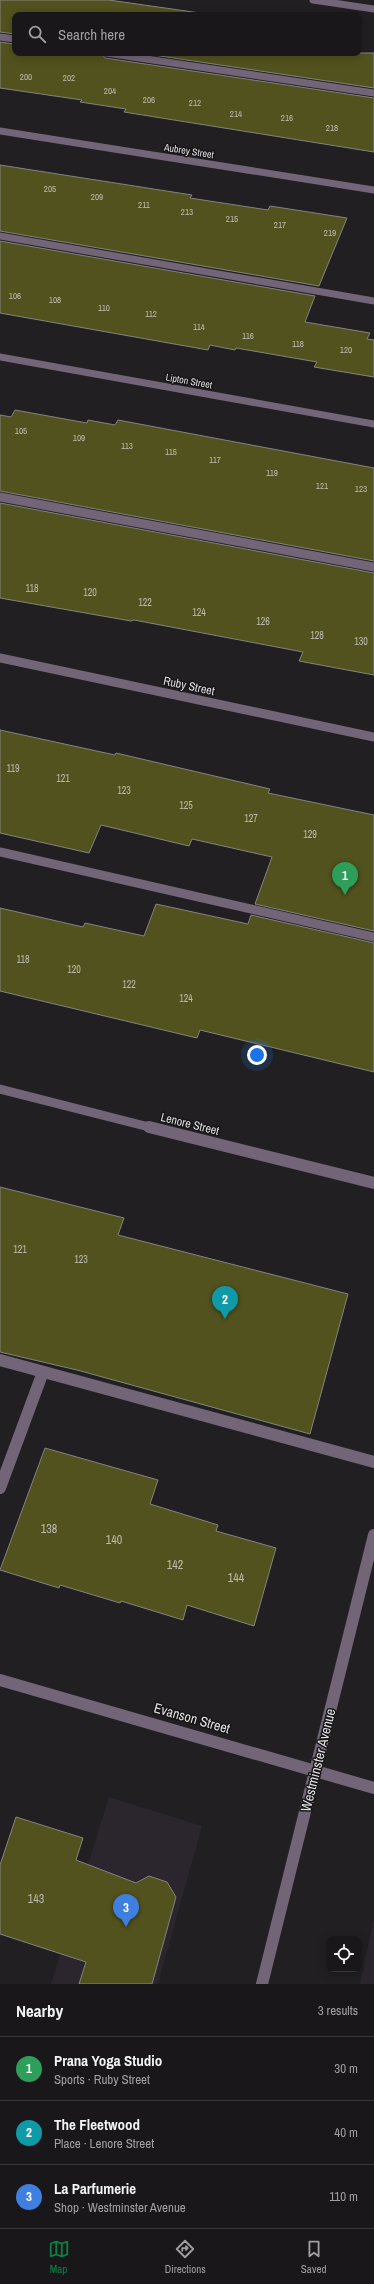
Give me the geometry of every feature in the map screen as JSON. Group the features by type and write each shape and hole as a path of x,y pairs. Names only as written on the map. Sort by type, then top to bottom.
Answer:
{"street":[{"path":"313,0 374,9"},
{"path":"0,37 12,39"},
{"path":"126,56 374,93"},
{"name":"Aubrey Street","path":"0,130 374,190"},
{"path":"0,236 374,301"},
{"name":"Lipton Street","path":"0,357 374,424"},
{"path":"0,497 374,567"},
{"name":"Ruby Street","path":"0,658 374,737"},
{"path":"0,852 374,937"},
{"name":"Lenore Street","path":"0,1089 374,1183"},
{"path":"0,1360 374,1462"},
{"path":"0,1488 43,1372"},
{"name":"Westminster Avenue","path":"262,1984 374,1535"},
{"name":"Evanson Street","path":"0,1680 374,1788"}],"shaded area":[{"path":"109,1797 202,1826 158,1984 51,1984"},
{"path":"374,1918 374,1984 360,1984"}],"building":[{"path":"0,0 109,0 193,12 12,12 12,34 0,32"},
{"path":"0,42 12,44 12,56 103,56 105,58 374,98 374,152 124,112 126,109 80,102 82,100 0,88"},
{"path":"362,53 374,53 374,88 160,56 362,56"},
{"path":"0,165 192,195 190,198 268,210 270,206 347,218 319,286 0,231"},
{"path":"0,241 315,296 305,322 370,333 367,339 374,340 374,377 314,367 317,362 236,348 235,350 210,345 208,350 0,313"},
{"path":"15,410 87,423 88,420 115,425 118,420 374,468 374,561 0,491 0,415 11,417"},
{"path":"0,503 374,573 374,675 299,661 303,652 134,620 131,621 0,598"},
{"path":"0,730 115,755 116,753 270,789 268,793 374,815 374,931 255,904 272,857 192,839 189,846 101,825 89,853 0,833"},
{"path":"156,904 248,924 251,915 374,943 374,1072 200,1030 197,1038 0,991 0,908 83,927 85,923 144,936"},
{"path":"0,1187 124,1218 118,1235 348,1294 310,1434 77,1370 0,1352"},
{"path":"45,1448 158,1480 150,1504 218,1525 216,1531 276,1548 254,1626 187,1605 183,1620 121,1601 120,1603 60,1585 59,1588 0,1570"},
{"path":"16,1817 83,1838 76,1860 136,1883 149,1876 167,1882 176,1897 152,1984 79,1984 86,1962 0,1934 0,1865"}],"place":[{"name":"Prana Yoga Studio","path":"345,895"},
{"name":"The Fleetwood","path":"225,1319"},
{"name":"La Parfumerie","path":"126,1927"}]}
